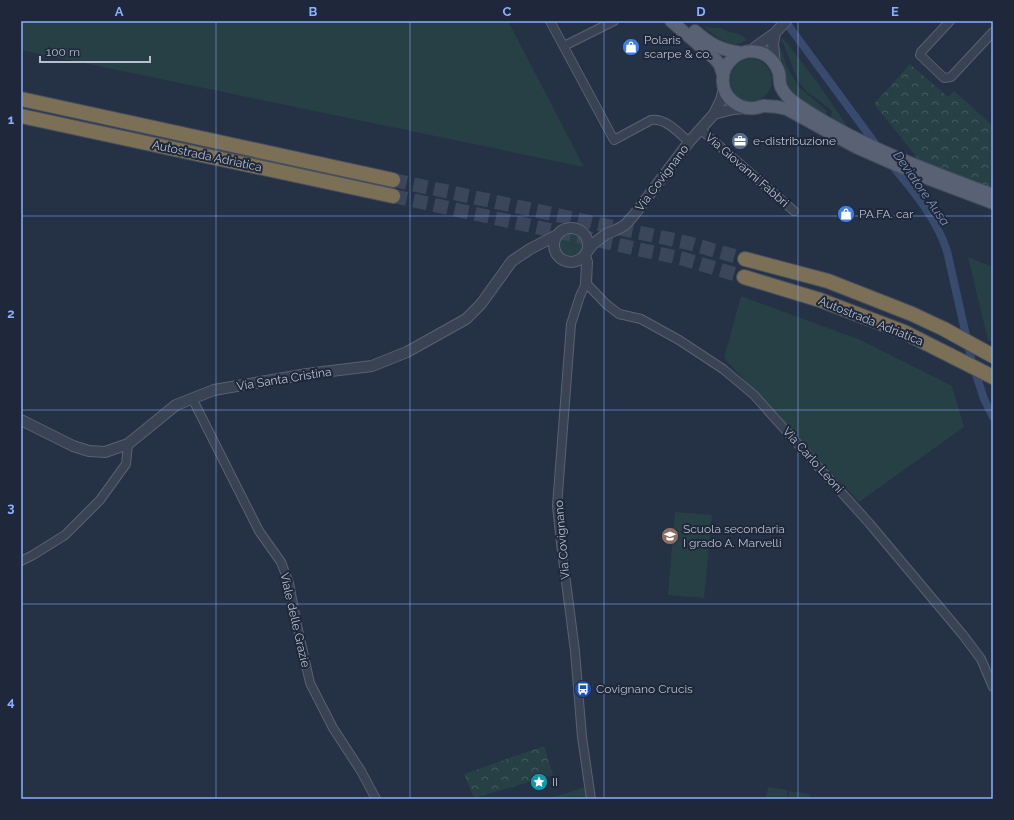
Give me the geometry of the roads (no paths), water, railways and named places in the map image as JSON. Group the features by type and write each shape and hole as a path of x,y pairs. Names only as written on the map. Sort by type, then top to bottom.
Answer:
{"highway":[{"name":"Autostrada Adriatica","path":"21,99 393,180"},
{"name":"Autostrada Adriatica","path":"21,116 394,196"},
{"name":"Autostrada Adriatica","path":"745,259 828,281 912,314 944,329 993,356"},
{"name":"Autostrada Adriatica","path":"744,277 820,300 904,332 993,377"}],"main road":[{"path":"670,21 716,58 723,75 724,88 728,97 735,104 744,108 754,108 764,105 772,100 777,92 780,82"},
{"path":"684,21 703,38 716,47 727,51 759,52 768,57 775,64 779,72 782,89 788,97 855,143 993,195"},
{"path":"723,75 729,61 735,56 746,52"},
{"path":"764,105 787,109 924,177 993,203"}],"street":[{"path":"550,21 614,140 651,120 657,119 664,121 689,142"},
{"path":"564,46 614,21"},
{"path":"746,52 775,33 786,21"},
{"path":"950,21 921,52 920,55 944,78 951,77 993,32"},
{"path":"775,33 773,44 775,64"},
{"name":"Via Covignano","path":"586,254 593,244 606,234 616,230 630,220 689,142 714,114 721,100 724,88"},
{"path":"714,114 734,108 744,108"},
{"name":"Via Giovanni Fabbri","path":"700,129 794,211"},
{"path":"557,255 554,245 557,235 566,229 571,228 591,234 606,234"},
{"path":"582,232 588,240 586,254 586,283"},
{"name":"Via Santa Cristina","path":"21,420 73,446 89,451 105,452 128,444 176,405 192,398 221,389 307,374 372,366 406,352 466,319 481,304 512,261 530,249 557,235"},
{"path":"530,249 543,249 557,255 565,262 571,263 576,262 586,254"},
{"path":"571,263 583,273 586,283"},
{"name":"Via Covignano","path":"586,283 571,324 557,506 575,651 582,737 591,799"},
{"name":"Via Carlo Leoni","path":"586,283 606,304 619,314 641,319 679,340 723,369 754,395 869,523 963,635 981,659 993,687"},
{"name":"Viale delle Grazie","path":"192,398 259,531 281,562 289,583 310,683 333,728 361,771 376,799"},
{"path":"21,561 65,535 100,500 126,464 128,444"}],"waterway":[{"name":"Deviatore Ausa","path":"785,21 880,150"},
{"name":"Deviatore Ausa","path":"891,164 923,205 937,227 947,251 972,362 984,399 993,417"}],"tunnel":[{"path":"393,180 688,243 745,259"},
{"path":"393,196 684,259 744,277"}],"place":[{"name":"Polaris scarpe & co.","path":"631,47"},
{"name":"e-distribuzione","path":"740,141"},
{"name":"PA.FA. car","path":"846,214"},
{"name":"Scuola secondaria I grado A. Marvelli","path":"670,536"},
{"name":"Covignano Crucis","path":"583,689"},
{"name":"II","path":"539,782"}]}
